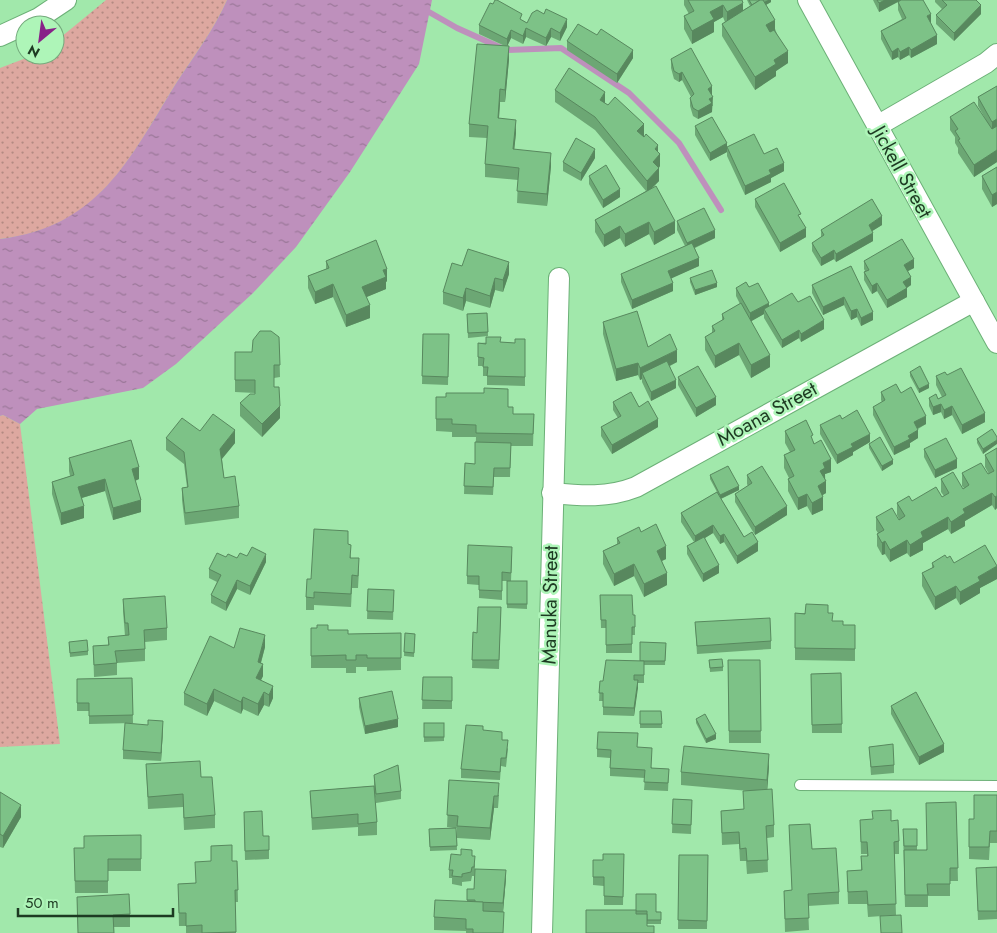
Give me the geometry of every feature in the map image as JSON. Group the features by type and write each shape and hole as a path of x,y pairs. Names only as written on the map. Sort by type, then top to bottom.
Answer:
{"street":[{"path":"0,36 39,18 66,0"},
{"name":"Jickell Street","path":"808,0 997,344"},
{"path":"877,126 986,63 997,54"},
{"name":"Manuka Street","path":"542,933 559,278"},
{"name":"Moana Street","path":"552,493 597,496 619,494 636,487 974,301"}],"lane":[{"path":"800,785 997,786"}],"shaded area":[{"path":"106,0 227,0 210,33 142,139 107,186 86,205 62,221 34,232 0,239 0,68 15,62 15,65 65,65 65,34"},
{"path":"3,415 20,424 60,744 0,747 0,416"}],"water":[{"path":"227,0 432,0 419,64 350,172 296,247 253,293 176,364 143,388 37,409 20,424 3,415 0,416 0,239 34,232 62,220 86,205 107,186 142,139 210,33"}],"building":[{"path":"495,0 522,14 520,19 527,23 532,13 537,10 544,14 546,9 567,19 560,33 551,28 546,38 526,28 523,36 511,30 507,39 479,25 490,3 493,4"},
{"path":"688,0 742,0 743,3 727,12 723,5 710,12 714,19 692,31 684,16 694,11"},
{"path":"749,0 760,0 752,5"},
{"path":"760,0 763,0 775,20 766,25 770,32 774,30 788,51 774,60 776,64 755,77 722,24"},
{"path":"901,0 923,0 931,14 927,16 937,35 911,50 909,47 900,52 898,48 892,52 881,31 906,18 898,2"},
{"path":"942,0 976,0 981,5 954,33 936,15 947,5"},
{"path":"578,24 597,35 601,29 633,50 617,74 567,41"},
{"path":"477,44 509,46 505,90 500,89 498,118 516,120 513,149 551,153 547,194 517,191 519,168 485,164 488,126 469,124"},
{"path":"691,48 712,86 708,89 713,97 709,99 712,103 698,111 693,108 690,98 694,94 682,72 679,74 674,71 671,59"},
{"path":"569,68 605,92 600,100 608,105 615,97 644,124 637,131 644,137 646,134 658,145 655,149 660,154 653,162 659,168 647,181 595,117 555,90"},
{"path":"997,86 997,119 992,122 978,97"},
{"path":"974,102 992,129 997,126 997,150 974,165 958,140 960,139 955,131 958,129 950,117"},
{"path":"712,117 727,143 710,153 695,126"},
{"path":"754,134 764,154 777,148 784,163 769,170 771,174 745,186 727,147"},
{"path":"576,138 595,149 581,173 563,162"},
{"path":"606,165 620,189 603,200 589,176"},
{"path":"997,167 997,192 992,195 982,176"},
{"path":"784,183 801,214 798,215 806,228 780,243 755,199"},
{"path":"656,186 675,221 654,232 649,222 625,234 620,226 604,235 595,220"},
{"path":"872,199 882,216 869,225 873,233 836,254 834,250 821,258 812,243 824,235 821,230"},
{"path":"704,208 715,230 687,243 677,221"},
{"path":"902,239 914,259 904,265 911,277 903,282 907,288 887,300 877,283 872,286 864,272 869,270 864,261"},
{"path":"376,240 387,269 383,270 386,277 362,287 370,305 346,315 333,284 315,292 308,276 329,268 326,261"},
{"path":"692,243 699,258 668,271 673,283 632,300 621,274"},
{"path":"468,249 509,262 503,280 495,278 490,296 466,288 463,298 443,292 452,263 462,266"},
{"path":"851,266 873,312 861,318 857,309 851,311 844,297 823,307 812,285"},
{"path":"712,270 717,283 695,290 690,278"},
{"path":"746,282 749,287 758,283 769,303 750,313 736,288"},
{"path":"792,293 798,302 810,296 824,320 801,334 799,330 782,340 764,309"},
{"path":"741,303 770,355 751,365 739,343 715,356 705,337 715,331 712,326 724,319 722,314"},
{"path":"637,311 648,347 670,334 677,350 640,368 638,363 616,369 603,322"},
{"path":"487,313 488,332 468,333 467,314"},
{"path":"260,331 271,331 279,337 280,365 274,365 274,387 279,387 280,406 262,424 240,403 250,394 255,394 255,380 235,380 235,352 252,352 253,340"},
{"path":"423,334 449,334 448,377 422,376"},
{"path":"486,337 501,337 500,342 515,343 515,339 525,339 525,377 487,376 488,367 483,367 484,358 478,357 478,343 486,344"},
{"path":"667,361 676,380 651,392 642,373"},
{"path":"698,366 716,397 696,408 678,377"},
{"path":"920,366 929,384 919,389 910,372"},
{"path":"961,368 985,413 962,425 952,406 944,410 941,404 933,407 929,398 936,394 938,399 946,395 936,376 945,372 947,375"},
{"path":"896,384 901,393 911,387 926,416 914,422 918,430 908,436 910,439 894,447 873,407 885,400 881,392"},
{"path":"484,388 508,389 508,407 513,407 513,414 534,414 533,434 476,433 476,425 452,424 452,419 436,419 436,397 446,397 446,393 484,393"},
{"path":"631,392 639,407 648,401 658,419 612,445 601,427 621,416 613,402"},
{"path":"857,410 870,434 851,444 853,447 837,455 820,425 840,415 842,419"},
{"path":"213,414 235,430 220,449 224,478 235,476 239,506 185,513 182,488 188,487 184,452 166,438 182,418 200,431"},
{"path":"806,420 813,435 811,436 814,444 821,440 831,459 823,463 825,468 820,471 826,481 818,486 823,497 812,503 807,494 798,498 788,479 794,476 784,455 795,450 785,431"},
{"path":"992,429 997,440 983,449 977,439"},
{"path":"880,437 893,460 882,466 869,444"},
{"path":"946,438 957,459 935,470 924,449"},
{"path":"131,440 139,467 132,469 141,500 113,508 105,479 78,487 84,506 61,513 52,482 74,475 69,458"},
{"path":"475,442 511,443 510,468 494,468 493,487 464,486 465,463 475,464"},
{"path":"997,448 997,496 995,497 992,493 963,509 965,513 951,522 948,517 921,532 923,537 910,545 907,540 890,550 885,541 882,543 877,534 884,530 876,517 892,508 899,520 905,516 897,503 909,496 912,501 936,487 942,497 949,493 941,479 953,472 963,489 969,485 962,473 981,463 988,474 994,471 985,455"},
{"path":"728,466 739,486 720,495 710,475"},
{"path":"762,466 787,506 755,527 735,494 752,483 747,475"},
{"path":"717,492 744,537 752,532 758,542 737,556 724,534 720,536 713,525 695,536 681,513"},
{"path":"656,524 666,546 657,551 667,573 644,584 634,564 614,574 603,551 620,543 617,538 639,527 641,532"},
{"path":"314,529 348,531 348,544 351,545 350,558 359,558 358,576 352,575 351,594 314,592 314,598 306,597 307,579 311,579"},
{"path":"704,537 719,565 703,574 687,546"},
{"path":"468,545 512,547 511,573 502,572 502,591 479,590 479,576 467,576"},
{"path":"985,545 997,566 978,577 980,581 960,592 956,586 935,597 922,573 934,567 932,563 945,555 947,558 950,556 954,563"},
{"path":"252,547 266,554 250,586 237,580 226,603 211,595 221,575 209,569 217,553 226,557 228,554 237,558 240,553 247,556"},
{"path":"507,581 527,581 527,604 507,604"},
{"path":"368,589 394,590 393,612 367,611"},
{"path":"600,595 632,595 635,627 632,627 632,644 606,645 606,620 601,620"},
{"path":"165,596 167,628 144,630 145,649 115,651 117,663 94,665 93,646 109,645 108,637 129,635 128,623 125,623 123,599"},
{"path":"806,604 828,605 828,613 833,613 832,621 843,621 843,625 855,625 855,649 795,648 795,613 805,614"},
{"path":"478,607 501,607 499,660 472,660 473,632 477,633"},
{"path":"770,618 771,641 697,646 695,622"},
{"path":"317,625 328,625 328,630 348,630 348,634 401,633 401,658 367,658 367,655 356,655 356,660 346,660 346,655 311,656 311,628 317,628"},
{"path":"240,628 265,635 258,662 263,664 256,678 273,686 269,695 264,692 258,704 243,697 241,702 214,689 207,704 184,693 210,636 234,648"},
{"path":"405,633 415,634 414,653 404,652"},
{"path":"87,640 88,651 70,653 69,642"},
{"path":"640,642 666,643 665,661 640,661"},
{"path":"722,659 723,667 710,668 709,660"},
{"path":"606,660 644,661 644,675 634,675 634,680 638,680 634,708 603,707 603,693 599,693 600,681 603,681"},
{"path":"728,660 760,660 761,731 729,731"},
{"path":"841,673 842,724 812,725 811,674"},
{"path":"423,677 452,677 452,701 422,700"},
{"path":"132,678 133,715 89,716 89,703 77,703 77,679"},
{"path":"392,691 398,719 365,726 359,698"},
{"path":"916,692 944,744 919,757 891,706"},
{"path":"640,711 661,711 662,724 640,724"},
{"path":"705,714 716,734 706,739 696,719"},
{"path":"148,720 163,721 161,753 123,750 125,723 148,725"},
{"path":"424,723 444,723 444,737 424,737"},
{"path":"466,725 483,726 483,730 502,732 502,740 508,740 506,758 501,758 500,772 461,769"},
{"path":"598,732 638,733 637,747 652,748 651,768 669,769 668,783 644,782 645,770 610,768 611,750 597,749"},
{"path":"893,744 894,765 871,767 869,747"},
{"path":"684,746 769,754 767,780 681,772"},
{"path":"200,761 201,777 212,777 215,815 184,818 183,794 148,797 146,764"},
{"path":"398,765 401,791 376,794 374,775"},
{"path":"449,780 499,783 498,796 494,796 490,828 457,826 458,816 447,815"},
{"path":"374,786 377,822 358,824 358,814 312,818 310,791"},
{"path":"772,789 774,825 766,826 768,860 747,861 746,848 740,849 739,832 722,833 721,811 744,809 743,791"},
{"path":"0,792 21,805 3,836 0,834"},
{"path":"974,795 997,795 997,831 990,831 989,847 969,847 969,819 974,819"},
{"path":"673,799 692,800 691,825 672,824"},
{"path":"956,802 958,868 950,868 950,884 927,884 928,895 905,895 904,850 927,850 926,803"},
{"path":"891,810 891,821 898,820 899,841 894,842 896,904 868,905 867,891 848,892 847,871 862,870 861,856 868,856 867,842 861,842 860,820 873,819 872,811"},
{"path":"262,811 263,836 269,836 269,850 245,851 244,812"},
{"path":"810,824 812,849 836,848 839,892 808,894 809,918 785,919 784,891 792,890 789,825"},
{"path":"456,828 457,846 430,847 429,829"},
{"path":"903,829 917,829 917,846 904,846"},
{"path":"141,835 141,859 108,859 108,881 75,881 74,848 84,848 84,836"},
{"path":"232,845 232,861 237,861 238,890 235,890 236,932 202,933 202,925 186,926 186,913 179,913 178,884 196,883 195,862 211,861 211,846"},
{"path":"461,849 472,850 472,856 475,856 474,867 472,867 471,872 462,874 462,877 452,876 453,870 449,870 451,854 461,855"},
{"path":"603,854 624,854 623,897 604,896 604,877 593,877 593,860 603,860"},
{"path":"679,855 708,855 707,921 678,920"},
{"path":"997,867 997,911 978,911 976,868"},
{"path":"475,869 506,870 503,903 467,900 467,889 474,889"},
{"path":"129,894 130,914 113,915 114,933 78,933 77,897"},
{"path":"636,894 656,894 656,912 661,912 661,920 647,920 647,911 636,911"},
{"path":"435,900 483,902 483,911 504,912 503,933 473,933 473,929 466,929 466,919 434,917"},
{"path":"586,910 636,910 636,914 647,914 647,926 654,926 654,933 586,933"},
{"path":"901,915 902,933 881,933 880,916"}],"waterway":[{"path":"429,12 457,28 506,50 561,48 629,93 679,143 721,210"}]}
